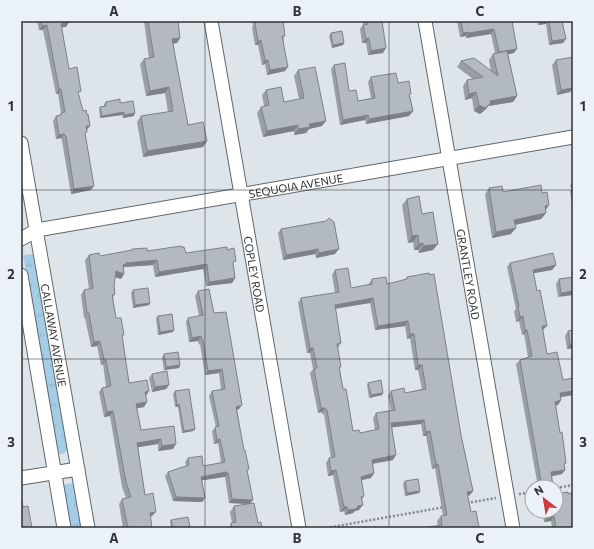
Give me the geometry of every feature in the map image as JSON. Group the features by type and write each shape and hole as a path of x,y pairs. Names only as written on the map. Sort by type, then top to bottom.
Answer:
{"street":[{"name":"COPLEY ROAD","path":"211,21 299,528"},
{"name":"GRANTLEY ROAD","path":"425,21 513,528"},
{"name":"SEQUOIA AVENUE","path":"21,239 36,230 573,137"},
{"name":"CALLAWAY AVENUE","path":"21,143 88,528"},
{"path":"21,275 64,528"},
{"path":"21,478 78,469"}],"path":[{"path":"464,504 508,496"},
{"path":"326,528 449,506"}],"green space":[{"path":"33,254 68,450 63,454 57,453 23,255"},
{"path":"73,483 81,528 70,528 62,485"}],"building":[{"path":"41,21 69,21 61,24 69,69 77,67 81,91 78,92 83,111 86,110 87,115 88,114 90,126 86,126 87,132 85,133 94,186 74,189 66,136 64,134 59,135 56,116 65,112 61,89 59,89 47,25 42,26"},
{"path":"148,21 178,21 180,38 172,39 188,125 203,122 207,141 147,151 141,116 173,111 169,87 150,91 144,59 154,57"},
{"path":"256,21 283,21 285,36 282,36 288,67 270,70 268,60 265,60 261,40 258,41 255,24"},
{"path":"367,21 382,21 386,48 371,51 369,38 366,39 363,25 368,24"},
{"path":"461,21 512,21 517,49 499,52 494,29 463,33"},
{"path":"549,21 562,21 566,39 552,41"},
{"path":"342,31 344,43 333,45 331,33"},
{"path":"507,51 517,96 490,101 491,103 485,108 479,105 476,92 469,94 467,80 483,77 461,61 474,58 498,76 493,54"},
{"path":"573,57 573,88 561,90 556,60"},
{"path":"345,63 349,91 356,90 358,101 375,98 371,77 396,73 398,83 409,81 411,94 409,94 413,111 369,119 368,115 343,120 334,65"},
{"path":"315,67 326,121 309,124 310,127 298,129 298,125 267,131 261,107 269,105 266,90 281,87 284,102 304,98 298,70"},
{"path":"120,99 120,103 133,101 135,113 124,115 124,112 102,116 100,107 106,106 106,102"},
{"path":"541,185 542,193 547,192 549,205 545,206 546,213 514,220 516,228 496,232 489,188 502,186 503,192"},
{"path":"419,196 422,214 433,212 438,244 423,246 423,243 419,244 418,235 412,236 407,199"},
{"path":"329,218 334,222 339,249 319,253 318,249 286,255 281,229 326,221"},
{"path":"181,246 184,247 186,253 227,247 227,250 234,248 236,261 233,262 235,278 209,282 207,264 159,272 157,260 126,263 123,265 124,274 116,271 114,286 115,294 112,295 116,318 121,318 129,383 147,380 149,391 145,392 147,402 136,404 141,430 174,426 176,444 162,446 161,439 137,443 145,495 153,493 156,512 150,513 152,528 128,528 122,499 131,497 126,482 113,411 107,412 102,388 111,386 106,360 104,360 100,341 94,342 89,313 87,313 84,290 93,288 89,255 99,253 100,256 132,249 147,248 147,251"},
{"path":"553,253 556,265 533,270 537,291 540,290 547,326 542,326 547,354 557,352 563,380 573,378 573,391 560,393 561,400 555,402 560,433 562,432 566,463 564,464 565,470 551,472 552,479 541,479 520,360 532,356 523,316 520,317 510,263"},
{"path":"348,268 351,288 372,284 372,279 386,277 387,284 407,279 407,277 429,273 429,275 434,274 461,435 473,491 467,492 471,512 476,511 479,527 422,528 442,525 441,516 447,515 438,464 436,464 430,431 426,432 424,420 391,423 396,455 372,460 374,473 361,477 364,496 361,497 363,505 358,506 356,509 348,510 347,507 344,507 336,470 331,471 329,458 335,457 327,410 325,408 321,408 314,369 317,368 313,348 310,348 301,298 339,292 335,270","holes":["373,298 378,326 408,321 410,334 414,334 418,365 422,365 426,389 405,393 404,388 391,391 395,410 376,413 379,429 360,433 359,430 353,431 346,389 343,389 337,344 341,343 335,305"]},
{"path":"573,277 573,291 561,293 559,279"},
{"path":"148,288 150,303 135,305 133,290"},
{"path":"209,289 214,313 226,312 242,405 236,407 249,469 247,470 253,500 232,499 228,473 226,472 201,477 205,498 176,497 168,472 189,465 188,458 202,456 203,466 225,462 220,439 217,440 215,427 219,426 212,391 225,389 222,369 208,371 203,340 201,336 192,338 188,318 203,315 198,291"},
{"path":"172,314 174,330 160,332 158,316"},
{"path":"573,330 573,344 570,345 568,331"},
{"path":"178,352 180,365 166,367 164,354"},
{"path":"167,371 169,385 155,387 152,374"},
{"path":"381,380 383,393 371,395 368,383"},
{"path":"189,389 195,429 184,431 175,391"},
{"path":"418,479 420,491 407,493 405,481"},
{"path":"564,493 571,493 573,504 573,528 556,528 554,519 564,519"},
{"path":"21,501 23,507 28,506 32,528 21,528"},
{"path":"254,503 258,523 261,522 262,528 232,528 231,523 236,522 234,506"},
{"path":"188,517 190,527 173,528 171,520"}]}
